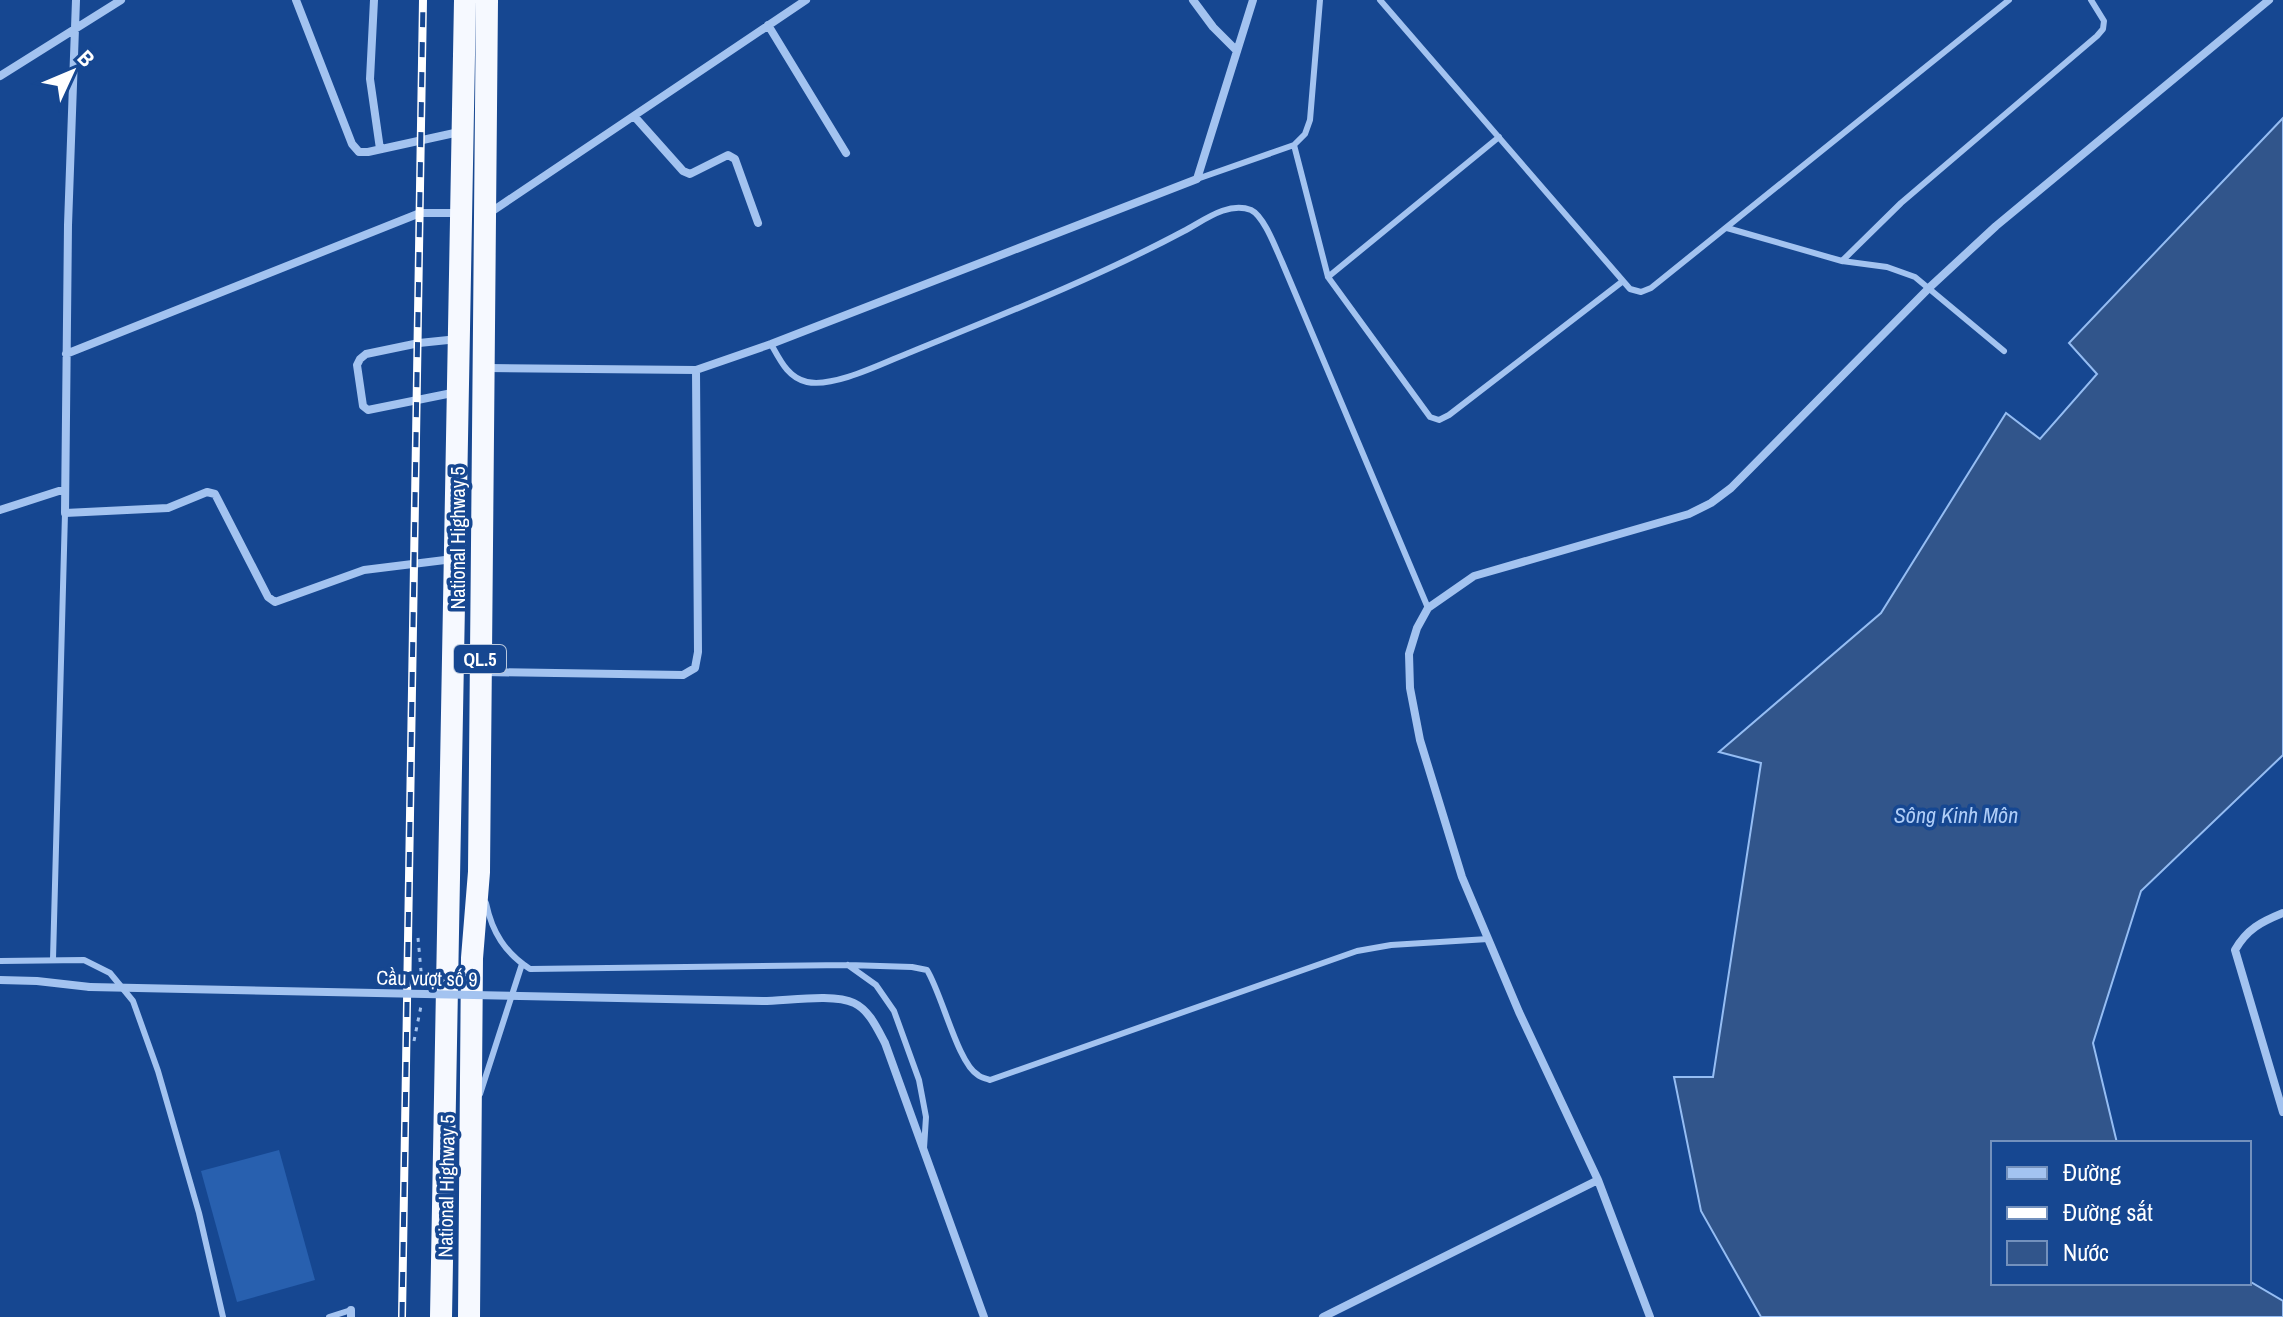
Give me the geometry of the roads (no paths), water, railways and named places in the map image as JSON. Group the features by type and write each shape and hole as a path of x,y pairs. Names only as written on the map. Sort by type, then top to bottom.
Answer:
{"highway":[{"name":"National Highway 5","path":"441,1317 465,0"},
{"name":"National Highway 5","path":"469,1317 472,958 479,872 487,0"}],"street":[{"path":"76,0 68,225 65,513 168,508 207,492 215,494 268,597 275,602 364,570 454,559"},
{"path":"0,76 121,0"},
{"path":"296,0 352,144 359,152 462,131"},
{"path":"374,0 370,79 380,149"},
{"path":"484,217 806,0"},
{"path":"1193,0 1213,27 1237,51"},
{"path":"482,368 696,370 771,344 1197,179 1253,0"},
{"path":"1650,1317 1598,1180 1519,1012 1454,850 1420,740 1410,688 1409,654 1417,628 1428,608 1474,576 1689,514 1711,503 1731,488 1930,287 1996,226 2269,0"},
{"path":"768,25 846,153"},
{"path":"634,116 683,171 690,174 728,155 735,159 758,223"},
{"path":"66,354 420,213 460,213"},
{"path":"457,392 368,410 363,406 357,365 366,354 458,339"},
{"path":"480,672 683,675 695,668 698,652 696,370"},
{"path":"0,510 65,489"},
{"path":"2283,913 2257,923 2243,936 2235,950 2283,1112"},
{"name":"Cầu vượt số 9","path":"0,980 90,987 763,1001 841,999 855,1003 873,1019 885,1043 984,1317"},
{"path":"1323,1317 1598,1180"}],"lane":[{"path":"1197,179 1294,145 1305,134 1310,120 1320,0"},
{"path":"1380,0 1630,289 1641,292 1651,288 1727,228 2009,0"},
{"path":"1842,261 1901,203 2097,36 2103,29 2104,21 2091,0"},
{"path":"1328,277 1499,137"},
{"path":"1294,145 1328,277 1430,417 1439,420 1449,415 1623,281"},
{"path":"771,344 784,367 795,378 809,383 829,382 1096,276 1226,209 1251,210 1259,216 1282,262 1428,608"},
{"path":"1727,228 1842,261 1903,272 1930,287 2004,351"},
{"path":"53,959 65,513"},
{"path":"479,872 490,922 503,946 530,969 848,965 927,970 936,985 965,1062 976,1075 990,1080 1357,951 1391,945 1488,939"},
{"path":"0,961 84,960 110,973 133,1001 158,1071 199,1213 223,1317"},
{"path":"471,1126 522,964"},
{"path":"848,965 876,985 894,1011 919,1080 926,1117 924,1149"},
{"path":"329,1317 351,1314"}],"water":[{"name":"Sông Kinh Môn","path":"2283,118 2283,755 2141,891 2093,1043 2117,1141 1991,1141 1991,1285 2251,1285 2251,1282 2283,1301 2283,1317 1761,1317 1701,1211 1674,1077 1713,1077 1761,763 1719,752 1881,613 2006,413 2040,439 2097,374 2069,343"}],"railway":[{"path":"402,1317 423,0"}]}
